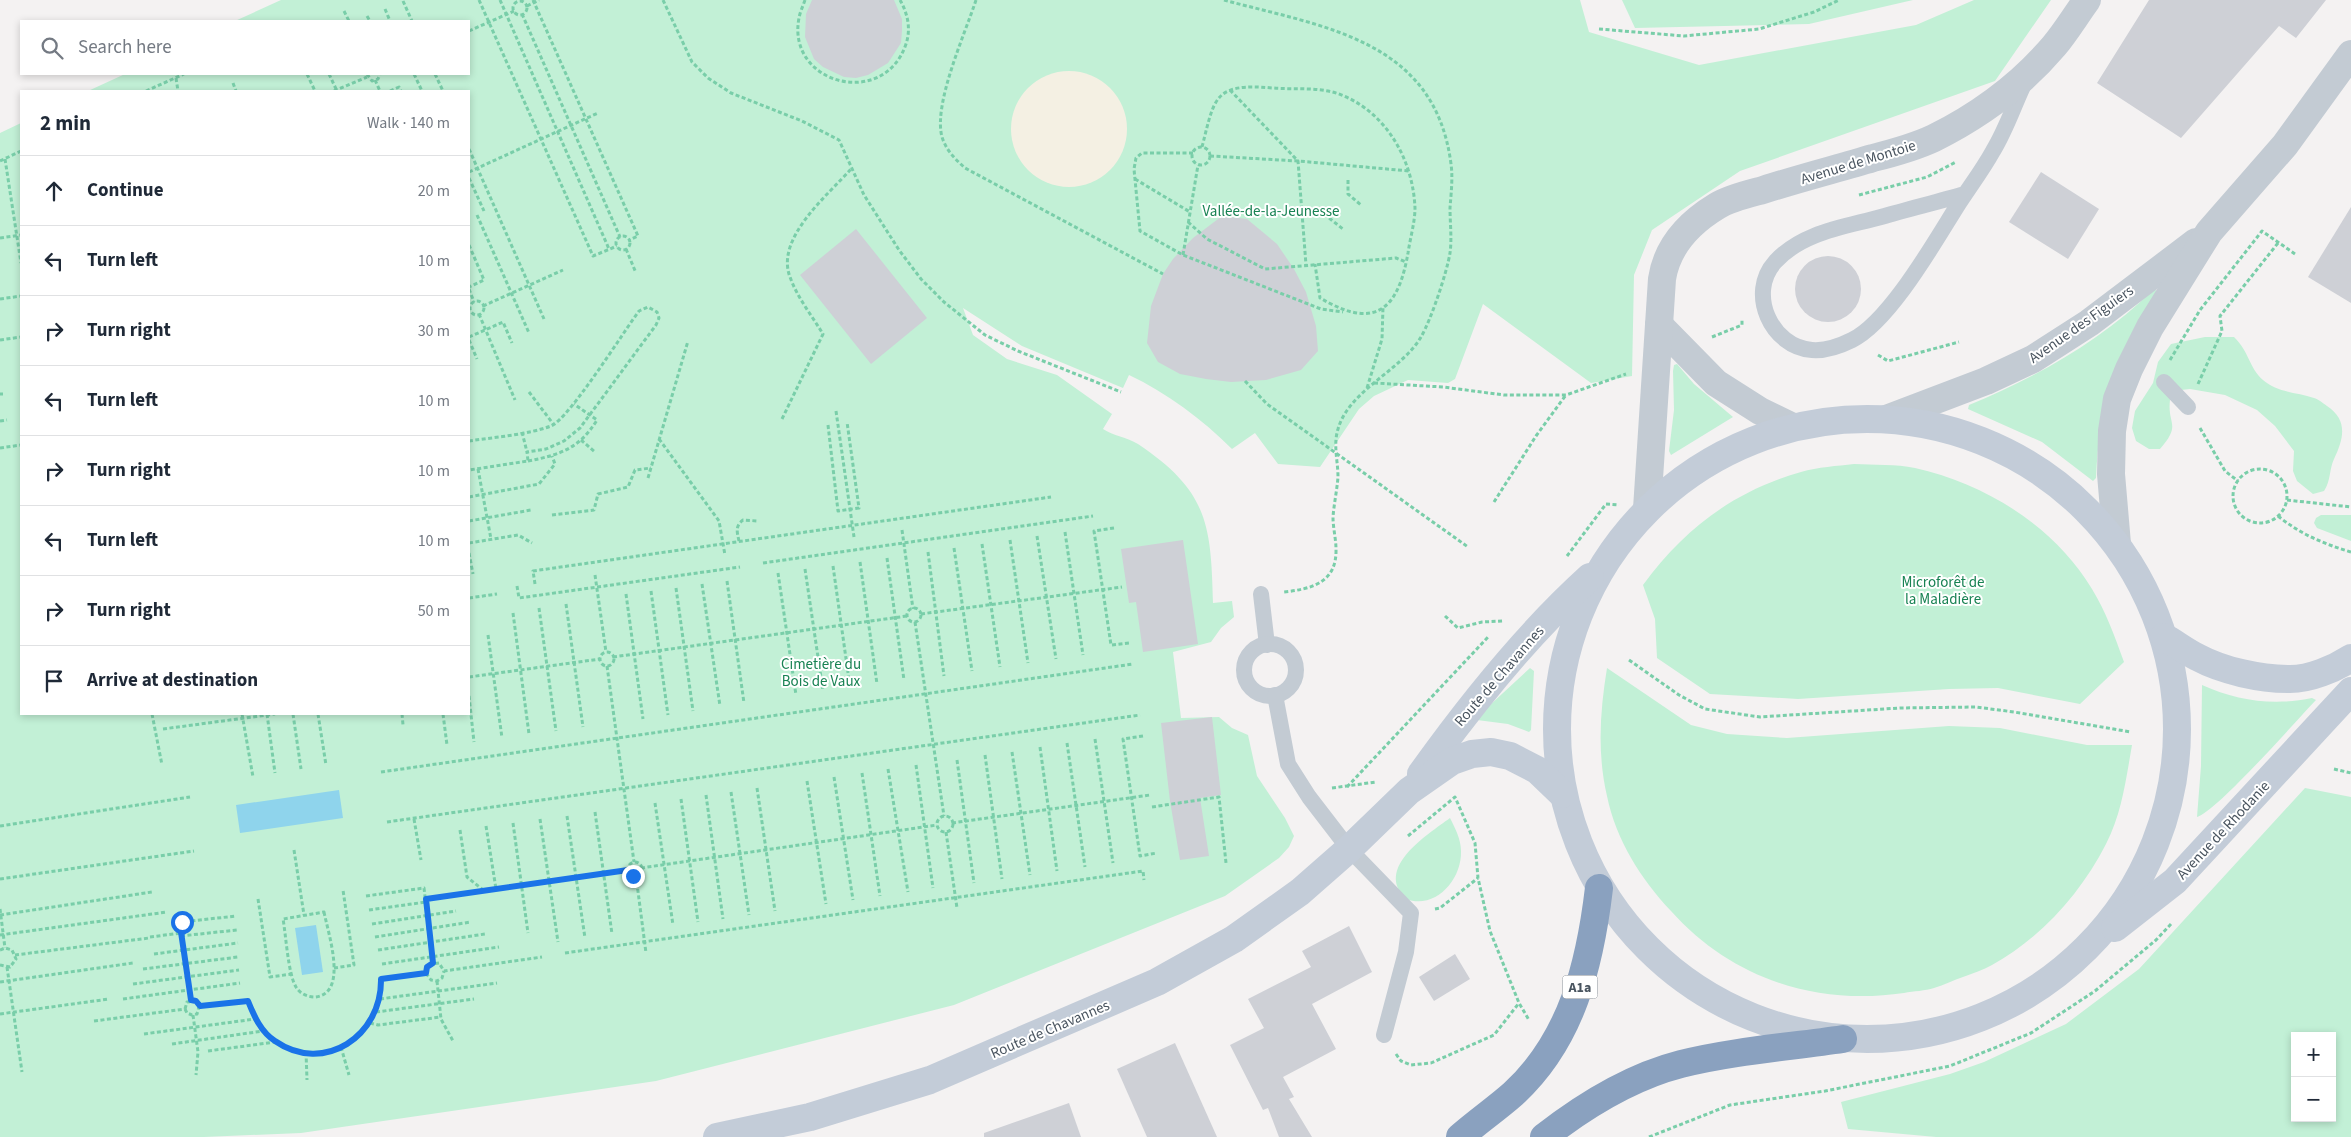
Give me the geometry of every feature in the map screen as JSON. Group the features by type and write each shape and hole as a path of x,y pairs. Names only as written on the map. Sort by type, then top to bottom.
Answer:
{"highway":[{"name":"A1a","path":"1460,1137 1514,1093 1557,1041 1577,997 1585,970 1594,927 1599,888"},
{"path":"1544,1137 1592,1102 1662,1070 1707,1059 1843,1039"}],"main road":[{"path":"1838,419 1886,419 1945,428 1996,446 2030,464 2071,494 2101,523 2129,562 2152,606 2164,636 2178,715 2175,770 2165,817 2147,862 2120,910 2080,954 2040,987 1994,1012 1954,1027 1894,1039 1843,1039 1784,1029 1728,1008 1678,976 1634,936 1599,888 1583,858 1571,827 1562,794 1556,734 1560,686 1569,642 1598,569 1621,537 1647,509 1677,484 1725,453 1793,427 1838,419"},
{"name":"Route de Chavannes","path":"1409,791 1466,711 1573,592 1598,569"},
{"path":"2164,636 2204,660 2219,666 2256,675 2291,679 2319,673 2351,658"},
{"name":"Avenue de Rhodanie","path":"2080,954 2175,881 2351,691"},
{"name":"Route de Chavannes","path":"717,1137 810,1117 930,1080 1157,982 1234,938 1300,892 1349,849 1409,791 1452,761 1472,754 1491,752 1525,762 1537,770 1562,794"}],"street":[{"name":"Avenue de Montoie","path":"1647,509 1664,267 1681,235 1698,219 1719,205 1933,138 2000,98 2029,74 2055,45 2087,0"},
{"name":"Avenue des Figuiers","path":"2117,544 2112,431 2117,399 2129,369 2150,327 2209,232 2285,145 2351,54"},
{"name":"Avenue des Figuiers","path":"1886,419 1986,381 2033,360 2089,323 2209,232"},
{"path":"1659,325 1716,383 1760,411 1793,427"}],"lane":[{"path":"1965,194 1818,234 1792,247 1774,263 1765,281 1763,299 1765,313 1774,330 1790,342 1811,350 1830,348 1853,339 1872,324 1916,272 1994,150 2029,74"},
{"path":"2164,382 2188,407"},
{"path":"1261,594 1267,644"},
{"path":"1267,644 1283,648 1294,660 1295,668 1292,682 1282,693 1275,695 1259,694 1247,683 1244,675 1247,658 1259,646 1267,644"},
{"path":"1275,695 1288,764 1309,797 1349,849 1411,913 1406,952 1384,1035"}],"path":[{"path":"479,0 593,256 617,246"},
{"path":"500,0 609,249"},
{"path":"526,6 521,1 516,1 513,7 518,15 522,14 527,10 526,6 533,1 539,0"},
{"path":"663,0 692,62 708,78 731,93 802,122 839,140 864,195 899,250 921,279 944,302 985,336 1121,392"},
{"path":"806,0 799,18 798,34 802,49 810,62 821,73 835,80 850,84 866,82 880,76 893,67 902,54 907,39 908,24 900,0"},
{"path":"976,0 942,102 939,123 943,139 950,154 965,168 1163,274"},
{"path":"1224,0 1342,32 1369,43 1393,59 1412,76 1426,93 1445,136 1451,165 1450,253 1422,336 1412,350 1353,403 1338,428 1336,451 1338,476 1333,518 1336,559 1322,582 1310,589 1281,592"},
{"path":"1599,29 1684,36 1759,29 1814,12 1839,0"},
{"path":"403,1 412,20"},
{"path":"533,1 638,236 629,240"},
{"path":"385,9 390,20"},
{"path":"470,31 514,11"},
{"path":"344,12 348,20"},
{"path":"522,14 620,237"},
{"path":"367,16 369,20"},
{"path":"149,90 182,75"},
{"path":"307,75 315,90"},
{"path":"329,75 336,90"},
{"path":"338,90 367,75 370,80 375,80"},
{"path":"375,80 379,75"},
{"path":"414,75 422,90"},
{"path":"436,75 443,90"},
{"path":"176,78 178,90"},
{"path":"375,80 380,90"},
{"path":"233,84 236,90"},
{"path":"1193,153 1142,153 1136,158 1135,179 1140,231 1182,255 1321,309 1370,312 1384,307 1396,292 1406,262 1415,209 1409,171 1387,128 1344,96 1317,90 1252,86 1230,90 1218,97 1213,105 1202,147"},
{"path":"1230,90 1298,161 1306,265"},
{"path":"470,172 598,113"},
{"path":"1202,147 1209,151 1210,156 1206,164 1198,164 1192,158 1193,153 1197,148 1202,147"},
{"path":"0,161 20,151"},
{"path":"470,151 544,319"},
{"path":"1210,156 1298,161 1409,171"},
{"path":"5,158 20,249"},
{"path":"1182,255 1198,164"},
{"path":"782,419 822,334 789,277 787,257 794,235 804,220 851,169"},
{"path":"1135,179 1190,212"},
{"path":"470,180 484,211"},
{"path":"1348,180 1348,194 1361,205"},
{"path":"1324,214 1342,229"},
{"path":"477,215 529,333"},
{"path":"1188,222 1207,239 1266,269 1396,258 1406,262"},
{"path":"2169,360 2200,310 2262,231 2295,254"},
{"path":"0,238 19,235"},
{"path":"620,237 624,236 629,240"},
{"path":"617,246 617,239 620,237"},
{"path":"626,249 629,246 629,240"},
{"path":"2238,482 2225,471 2188,407 2222,331 2220,316 2278,243"},
{"path":"617,246 620,249 626,249"},
{"path":"470,247 484,280 470,287"},
{"path":"626,249 636,273"},
{"path":"1315,264 1320,298 1346,312"},
{"path":"483,306 563,270"},
{"path":"470,291 474,302"},
{"path":"0,298 20,296"},
{"path":"474,302 478,302 483,306"},
{"path":"474,302 471,305 470,312 476,315 484,310 483,306"},
{"path":"470,441 522,432 554,424 574,404 638,311 644,307 654,309 658,315 658,322 580,428 564,441 546,449 527,452"},
{"path":"1367,389 1382,339 1384,307"},
{"path":"479,314 516,400"},
{"path":"470,338 503,322 512,343"},
{"path":"1718,335 1742,326"},
{"path":"0,340 20,337"},
{"path":"470,341 477,358"},
{"path":"648,478 688,341"},
{"path":"1878,354 1888,361 1959,342"},
{"path":"1374,383 1443,387 1504,395 1566,395 1618,377"},
{"path":"1245,381 1267,404 1336,451 1468,547"},
{"path":"530,392 554,424"},
{"path":"1494,502 1536,436 1566,395"},
{"path":"470,470 552,456 581,440 597,420 574,404"},
{"path":"836,411 854,537"},
{"path":"0,421 7,420"},
{"path":"828,426 838,511 860,508 847,422"},
{"path":"522,432 528,461"},
{"path":"659,439 719,521 726,556"},
{"path":"581,440 595,452"},
{"path":"0,448 20,445"},
{"path":"470,497 539,484 555,464 552,456"},
{"path":"552,515 594,510 598,494 628,487 635,470 651,468"},
{"path":"478,469 491,539"},
{"path":"2268,470 2283,482 2287,500 2278,516 2269,522 2260,523 2244,517 2237,511 2234,494 2238,482 2250,472 2268,470"},
{"path":"535,584 533,571 1051,497"},
{"path":"2287,500 2351,507"},
{"path":"470,521 531,510"},
{"path":"763,563 1092,516"},
{"path":"2278,516 2291,527 2320,543 2351,552"},
{"path":"739,541 736,530 739,522 743,520 758,521"},
{"path":"1114,528 1094,531 1111,645 1130,643"},
{"path":"902,530 913,609"},
{"path":"1065,532 1083,655"},
{"path":"470,543 518,535 532,543"},
{"path":"1037,536 1056,659"},
{"path":"1010,540 1028,663"},
{"path":"982,544 1000,668"},
{"path":"954,548 972,672"},
{"path":"928,552 944,676"},
{"path":"887,558 904,680"},
{"path":"470,560 472,574"},
{"path":"860,562 877,684"},
{"path":"518,586 519,598 740,566"},
{"path":"833,566 850,687"},
{"path":"805,569 823,691"},
{"path":"778,573 796,695"},
{"path":"595,575 606,652"},
{"path":"727,581 744,703"},
{"path":"702,584 720,706"},
{"path":"921,614 1122,586"},
{"path":"676,588 693,711"},
{"path":"651,591 668,715"},
{"path":"470,598 497,594"},
{"path":"626,594 642,719"},
{"path":"566,604 583,726"},
{"path":"539,608 556,730"},
{"path":"907,616 909,610 913,609 917,609 921,614"},
{"path":"513,613 529,734"},
{"path":"915,622 919,620 921,614"},
{"path":"613,657 907,616"},
{"path":"907,616 911,622 915,622"},
{"path":"1445,616 1458,628 1482,622 1503,621"},
{"path":"915,622 944,816"},
{"path":"488,635 502,738"},
{"path":"606,652 610,653 613,657"},
{"path":"606,652 602,654 600,659 601,664 607,666"},
{"path":"607,666 613,662 613,657"},
{"path":"470,677 600,659"},
{"path":"1630,660 1680,695 1705,708 1760,717 1900,708 1976,707 2131,732"},
{"path":"381,772 1133,664"},
{"path":"607,666 634,862"},
{"path":"470,705 474,742"},
{"path":"152,715 162,765"},
{"path":"267,715 275,773"},
{"path":"293,715 301,769"},
{"path":"318,715 326,765"},
{"path":"402,715 403,725"},
{"path":"443,715 447,745"},
{"path":"387,822 1140,715"},
{"path":"163,729 243,716 253,777"},
{"path":"1347,787 1400,729"},
{"path":"1143,736 1123,739 1140,856 1157,853"},
{"path":"1095,740 1113,863"},
{"path":"1067,743 1085,867"},
{"path":"1040,747 1057,871"},
{"path":"1012,752 1030,875"},
{"path":"985,755 1002,879"},
{"path":"957,760 974,883"},
{"path":"916,765 934,888"},
{"path":"888,769 908,892"},
{"path":"2334,769 2351,773"},
{"path":"862,773 880,896"},
{"path":"834,777 853,900"},
{"path":"807,781 826,904"},
{"path":"757,788 775,912"},
{"path":"731,792 749,915"},
{"path":"706,795 723,919"},
{"path":"952,823 1150,795"},
{"path":"0,826 190,797"},
{"path":"1152,807 1219,797 1226,863"},
{"path":"1418,827 1455,797 1475,843 1478,878 1490,931 1519,1003 1529,1020"},
{"path":"681,799 698,922"},
{"path":"655,802 673,925"},
{"path":"595,812 612,934"},
{"path":"567,816 585,938"},
{"path":"944,816 950,819 952,823"},
{"path":"937,826 939,818 944,816"},
{"path":"414,819 421,860"},
{"path":"540,819 558,942"},
{"path":"514,823 528,933"},
{"path":"946,832 950,830 952,823"},
{"path":"486,826 496,889"},
{"path":"641,868 937,826"},
{"path":"937,826 939,830 946,832"},
{"path":"460,830 467,877 483,890"},
{"path":"946,832 957,908"},
{"path":"294,850 304,915"},
{"path":"0,879 194,851"},
{"path":"634,862 638,863 641,868 640,874 636,876"},
{"path":"628,870 628,866 634,862"},
{"path":"370,910 483,890 628,870"},
{"path":"628,870 630,874 636,876"},
{"path":"565,953 1143,871 1144,880"},
{"path":"636,876 646,953"},
{"path":"1411,913 1440,908 1478,878"},
{"path":"366,896 424,888 433,963"},
{"path":"334,968 354,965 343,890"},
{"path":"0,915 152,892"},
{"path":"258,899 270,977 292,974"},
{"path":"0,909 5,948"},
{"path":"372,924 456,911"},
{"path":"2,935 167,912"},
{"path":"324,912 334,968 333,985 324,995 317,997 304,995 299,991 292,974 283,919 304,915 324,912"},
{"path":"191,1000 181,934 183,932 182,922 236,916"},
{"path":"1649,1137 1730,1104 1825,1091 1950,1066 2031,1033 2095,991 2156,940 2176,919"},
{"path":"376,937 471,922"},
{"path":"16,955 181,934 237,930"},
{"path":"378,950 485,934"},
{"path":"154,954 238,943"},
{"path":"382,964 499,946"},
{"path":"0,950 5,948 12,950 16,955"},
{"path":"0,966 7,967 13,965 16,955"},
{"path":"143,969 238,957"},
{"path":"444,970 542,957"},
{"path":"0,982 133,963"},
{"path":"433,963 439,964 444,970 442,978 436,981 431,980 426,973 427,967 433,963"},
{"path":"7,967 22,1072"},
{"path":"133,984 239,970"},
{"path":"200,1006 248,1001 255,1019 263,1031 275,1042 288,1048 306,1052 319,1052 341,1047 361,1035 376,1012 380,999 381,979 426,973"},
{"path":"436,981 441,1017 453,1041"},
{"path":"380,999 497,983"},
{"path":"123,999 240,984"},
{"path":"376,1012 474,999"},
{"path":"0,1014 108,1000"},
{"path":"191,1000 196,1001 200,1006"},
{"path":"185,1009 187,1002 191,1000"},
{"path":"1384,1035 1391,1049 1401,1061 1411,1066 1431,1063 1494,1035 1519,1003"},
{"path":"185,1009 187,1013 193,1015 197,1014 200,1006"},
{"path":"94,1021 185,1009"},
{"path":"193,1015 198,1052 196,1075"},
{"path":"370,1023 378,1025 441,1017"},
{"path":"144,1034 255,1019"},
{"path":"172,1044 263,1031"},
{"path":"208,1051 275,1042"},
{"path":"341,1047 349,1075"},
{"path":"306,1052 307,1080"}],"green space":[{"name":"Cimetière du Bois de Vaux","path":"281,0 1580,0 1589,32 1699,65 1916,25 1974,0 2051,0 1995,81 1740,171 1652,230 1634,275 1632,376 1591,383 1483,304 1455,379 1448,383 1408,380 1374,396 1359,409 1320,467 1278,464 1255,433 1232,449 1209,427 1184,408 1143,382 1129,375 1123,388 1022,346 963,308 973,335 1007,359 1057,375 1112,414 1103,429 1138,444 1161,461 1192,494 1201,512 1207,530 1210,551 1213,603 1232,601 1234,617 1221,628 1211,642 1173,652 1181,718 1219,717 1232,728 1248,735 1257,776 1285,818 1294,836 1289,847 1279,858 1225,896 954,1005 656,1081 301,1133 204,1137 0,1137 0,133 20,123 20,715 470,715 470,90 90,90 123,75 470,75 470,20 237,20"},
{"path":"1622,0 1913,0 1809,24 1635,28"},
{"path":"2154,289 2158,292 2130,337 2112,380 2101,425 2096,478 2093,481 2042,442 1968,409 1969,405 2044,370 2067,356 2112,325"},
{"path":"2205,337 2234,337 2263,380 2281,390 2317,399 2334,411 2341,423 2342,437 2324,491 2313,494 2297,481 2293,471 2294,451 2275,426 2257,410 2225,395 2190,389 2181,390 2170,400 2172,429 2167,441 2160,449 2149,449 2136,441 2132,428 2135,411 2153,383 2158,362 2171,344"},
{"path":"1677,364 1694,384 1733,417 1671,455 1669,451 1674,410 1673,371 1674,365"},
{"name":"Microforêt de la Maladière","path":"1854,464 1893,465 1915,468 1941,475 1992,497 2038,527 2076,566 2092,589 2114,634 2124,662 2080,704 1998,688 1949,689 1798,699 1710,694 1657,658 1655,619 1643,585 1676,546 1712,515 1732,501 1754,490 1807,470"},
{"path":"2321,515 2351,515 2351,541 2317,528 2314,523 2316,518"},
{"path":"1530,668 1534,671 1531,730 1529,732 1508,724 1477,720 1477,717"},
{"path":"1607,668 1691,725 1727,734 1787,738 1949,726 2000,728 2087,745 2132,745 2120,808 2106,844 2085,880 2072,897 2027,942 1992,965 1931,989 1871,996 1838,995 1807,990 1777,982 1748,970 1720,954 1695,934 1660,899 1631,858 1611,812 1604,780 1601,716"},
{"path":"2202,685 2229,695 2270,702 2312,698 2316,700 2238,783 2207,811 2197,817 2201,766"},
{"path":"2305,788 2351,797 2351,1137 1936,1137 1848,1129 1841,1102 1950,1074 1984,1062 2066,1024 2139,969"},
{"path":"1450,818 1461,847 1460,862 1452,882 1445,890 1427,900 1406,899 1398,887 1396,876 1400,864 1407,853 1429,833"}],"sand":[{"path":"1069,71 1091,76 1110,88 1122,107 1127,129 1122,151 1110,170 1091,182 1069,187 1047,182 1028,170 1016,151 1011,129 1016,107 1028,88 1047,76"}],"water":[{"path":"339,790 343,818 240,833 236,805"},
{"path":"316,925 323,972 302,975 295,928"}],"building":[{"path":"812,0 894,0 902,19 901,43 888,63 868,75 856,78 844,77 823,67 814,59 805,37 806,14"},
{"path":"2149,0 2326,0 2296,38 2279,26 2181,138 2097,83"},
{"path":"2041,172 2099,209 2068,259 2009,222"},
{"path":"2351,207 2351,303 2308,277"},
{"path":"1222,216 1247,219 1277,244 1294,269 1306,292 1316,326 1318,351 1301,370 1266,380 1231,382 1206,379 1180,374 1158,362 1147,343 1151,306 1163,274 1173,259 1193,238"},
{"path":"856,229 927,318 871,364 800,275"},
{"path":"1822,256 1834,256 1846,261 1856,271 1861,283 1859,302 1846,317 1834,322 1822,322 1810,317 1800,307 1795,295 1795,283 1800,271 1810,261"},
{"path":"1183,540 1198,644 1143,652 1136,602 1129,603 1121,549"},
{"path":"1212,717 1221,795 1200,798 1209,856 1180,860 1170,801 1161,723"},
{"path":"1349,926 1372,972 1312,1004 1336,1049 1283,1077 1294,1097 1289,1099 1312,1137 1279,1137 1268,1108 1263,1110 1230,1045 1264,1028 1248,999 1311,967 1302,951"},
{"path":"1455,954 1470,979 1434,1001 1419,977"},
{"path":"1175,1043 1217,1137 1147,1137 1117,1069"},
{"path":"1069,1103 1081,1137 984,1137 984,1133"}],"route":[{"path":"182,922 183,932 181,932 191,1000 196,1001 200,1006 248,1001 255,1019 263,1031 275,1042 288,1048 306,1052 319,1052 334,1050 349,1044 361,1035 376,1012 380,999 381,979 426,973 427,967 433,963 426,899 628,870 633,876"}],"park label":[{"name":"Vallée-de-la-Jeunesse","path":"1271,211"}]}
